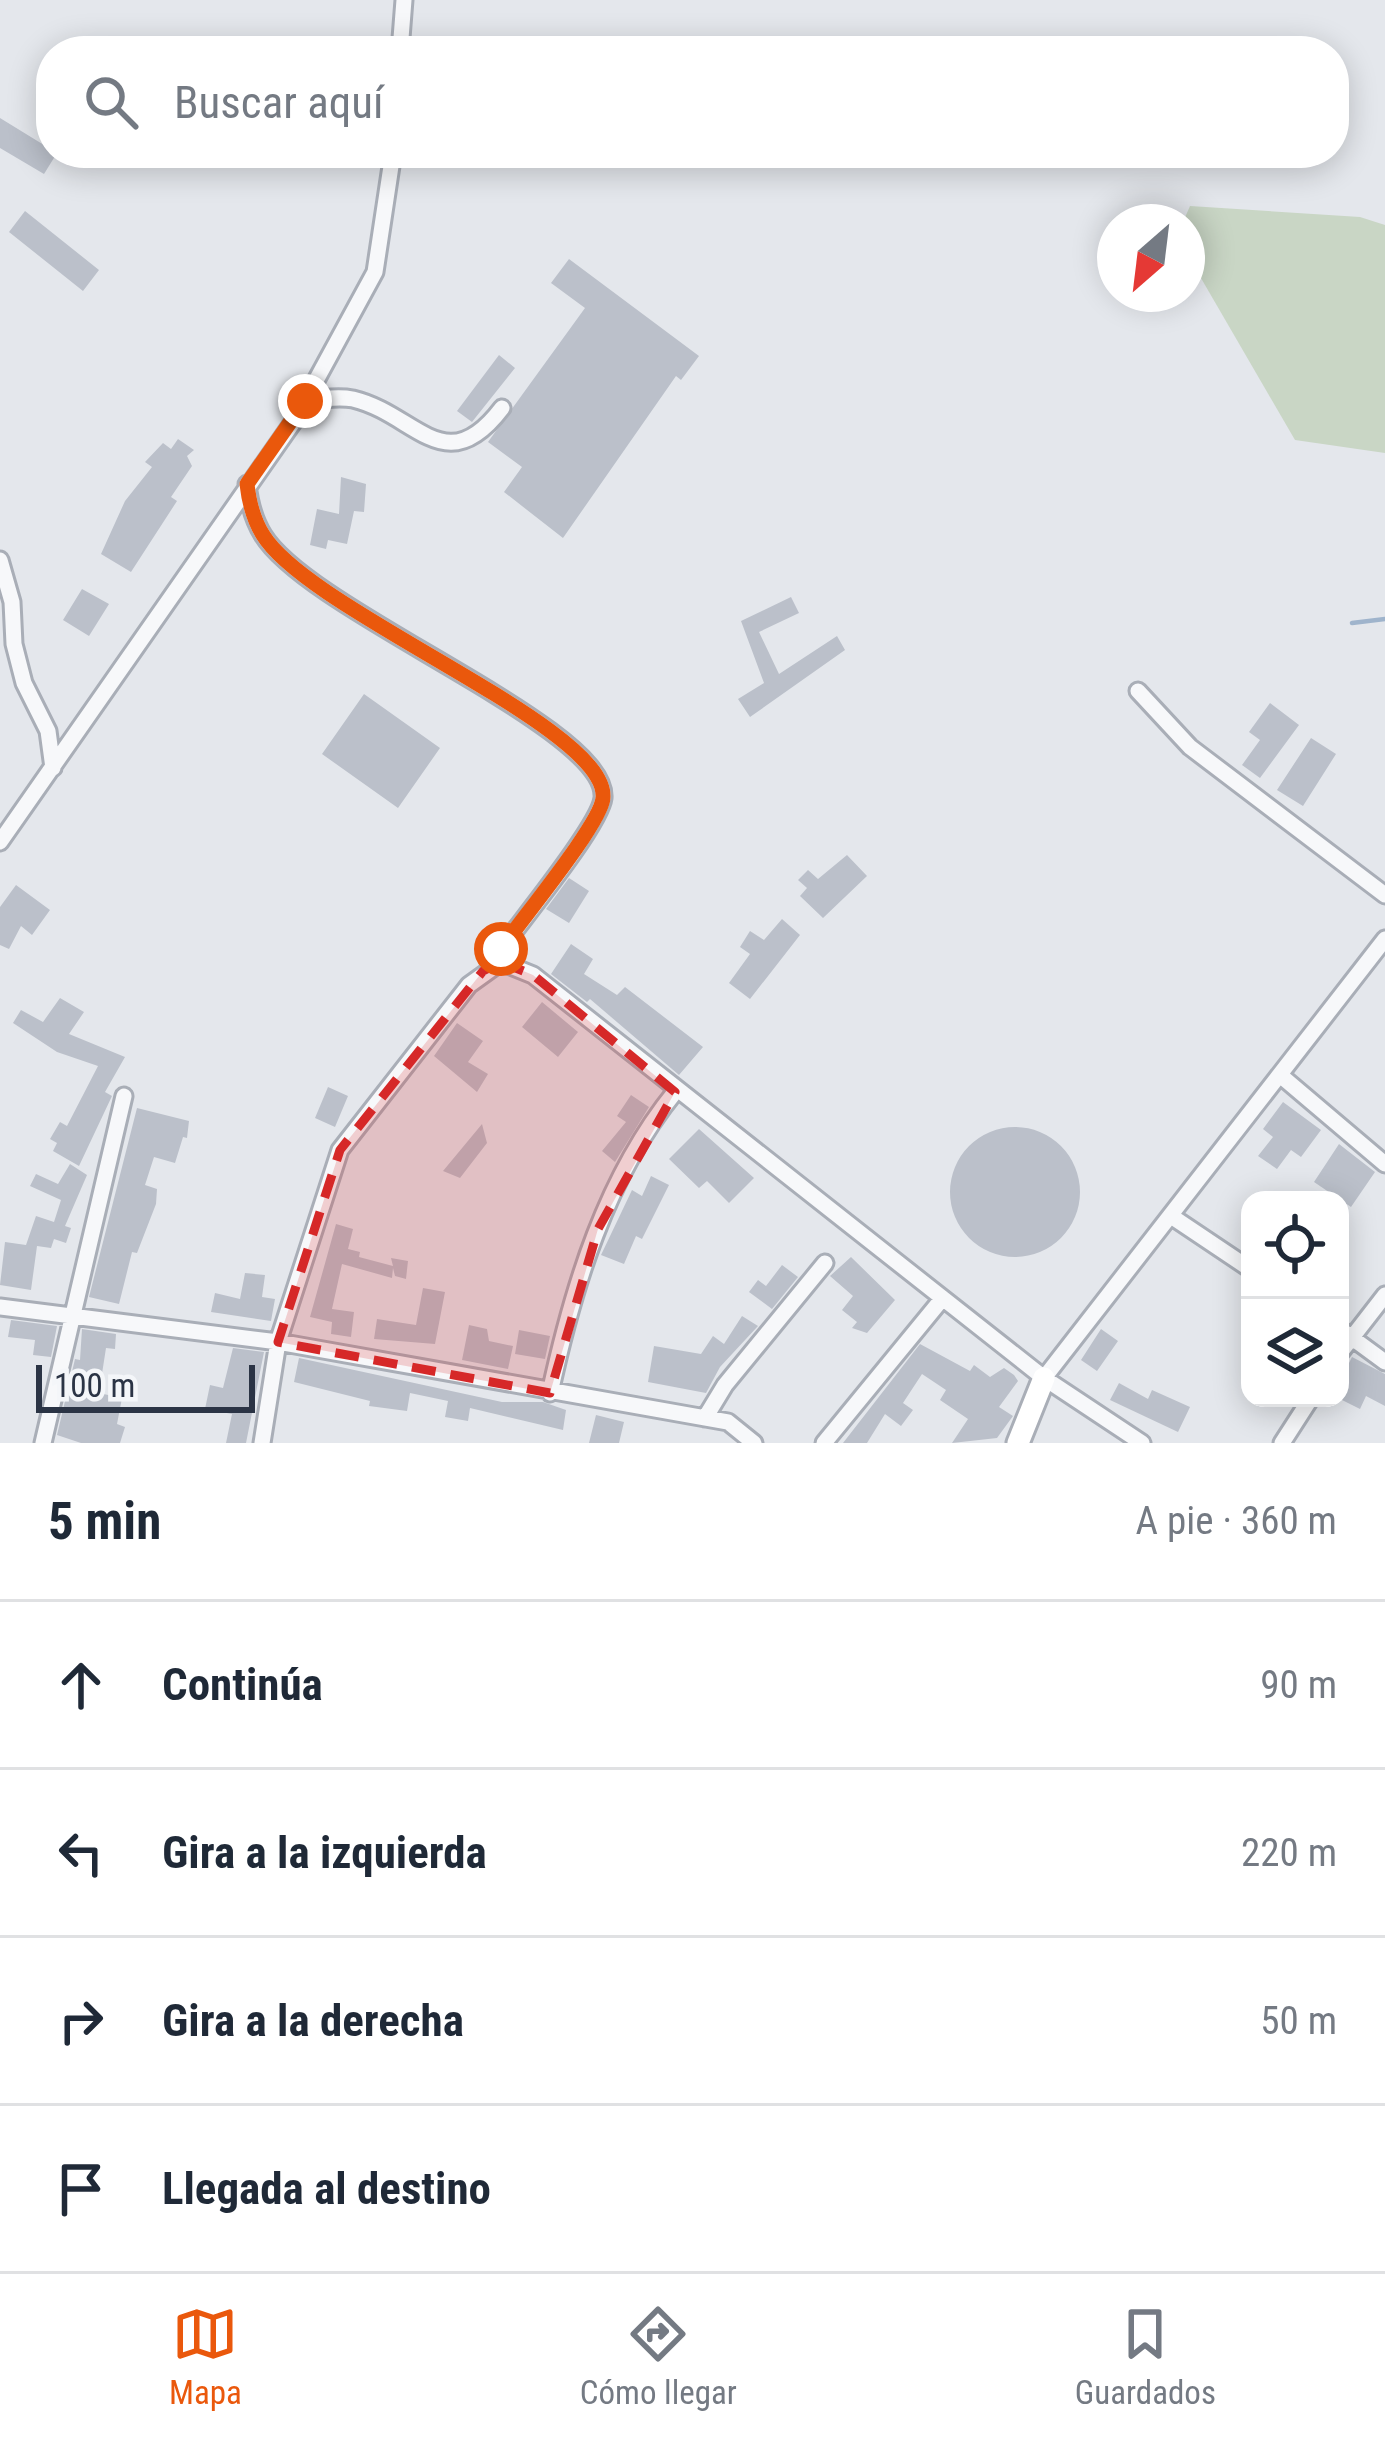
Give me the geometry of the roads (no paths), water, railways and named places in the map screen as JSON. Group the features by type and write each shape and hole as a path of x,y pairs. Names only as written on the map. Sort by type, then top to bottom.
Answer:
{"street":[{"path":"401,36 404,0"},
{"path":"0,842 305,401 375,272 391,168"},
{"path":"305,401 352,399 432,440 453,444 482,436 502,408"},
{"path":"247,484 264,537 288,564 394,638 543,723 590,764 602,785 597,815 501,949 501,962"},
{"path":"0,560 13,602 19,664 48,730 52,768"},
{"path":"1138,692 1190,747 1385,895"},
{"path":"1018,1443 1044,1378 1385,939"},
{"path":"501,962 533,975 675,1092 1044,1378 1142,1443"},
{"path":"262,1443 278,1342 340,1150 470,985 501,962"},
{"path":"1280,1075 1385,1163"},
{"path":"550,1393 598,1229 636,1147 675,1092"},
{"path":"44,1443 69,1318 124,1096"},
{"path":"1171,1216 1241,1263"},
{"path":"705,1418 725,1385 825,1263"},
{"path":"1349,1329 1385,1295"},
{"path":"824,1443 942,1299"},
{"path":"0,1307 278,1342 728,1422 754,1443"},
{"path":"1349,1336 1385,1362"},
{"path":"1282,1443 1305,1407"}],"waterway":[{"path":"1352,623 1385,619"}]}
